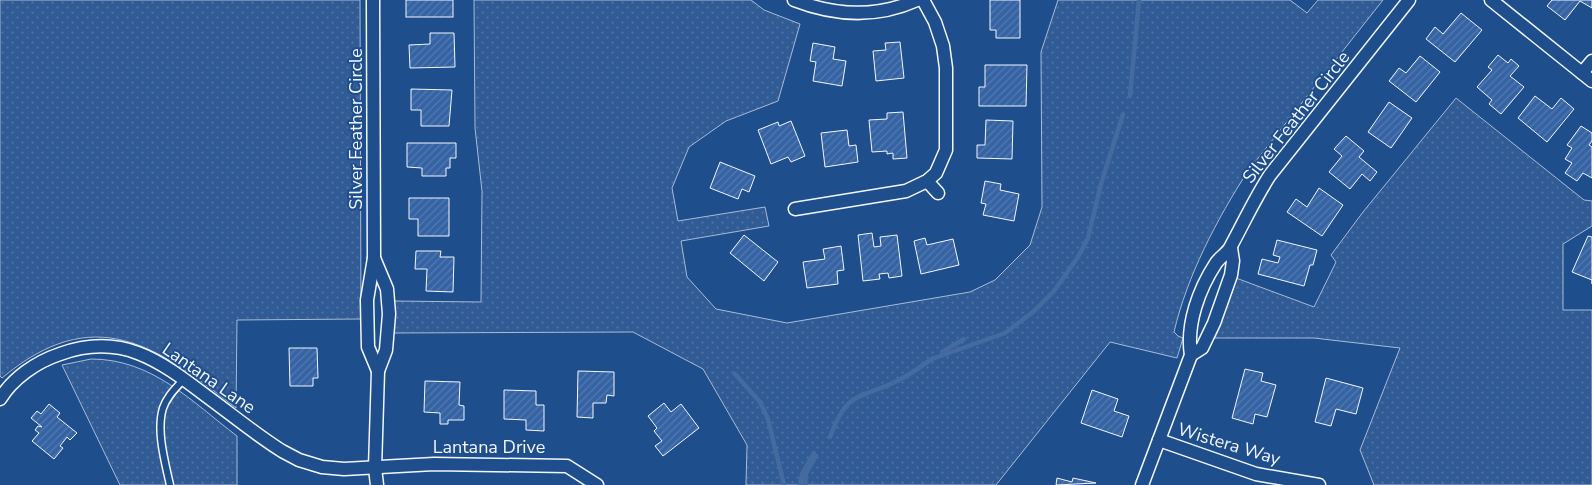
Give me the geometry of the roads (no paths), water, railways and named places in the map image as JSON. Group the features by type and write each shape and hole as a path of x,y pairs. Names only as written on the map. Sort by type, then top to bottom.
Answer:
{"street":[{"name":"Silver Feather Circle","path":"373,0 374,258 367,300 368,347 378,371"},
{"path":"794,0 818,8 864,14 883,12 917,0"},
{"path":"795,209 906,191 928,181 942,162 946,150 946,68 943,46 935,22 923,0"},
{"name":"Silver Feather Circle","path":"1142,485 1191,355 1188,340 1192,321 1204,287 1216,262 1231,248 1252,203 1270,175 1409,0"},
{"path":"1491,0 1587,77 1592,61"},
{"path":"928,181 938,193"},
{"path":"1191,355 1202,348 1214,323 1231,275 1233,261 1231,248"},
{"name":"Silver Feather Circle","path":"374,258 387,289 389,314 386,350 378,371 375,468 378,485"},
{"name":"Lantana Lane","path":"0,399 18,378 33,366 70,350 90,347 128,350 146,355 166,365 270,444 299,460 322,467 344,470 375,468"},
{"name":"Wistera Way","path":"1159,440 1256,474 1319,485"},
{"name":"Lantana Drive","path":"375,468 434,464 566,466 597,485"}],"lane":[{"path":"170,485 161,434 163,409 169,396 184,379"}],"waterway":[{"path":"1130,96 1139,0"},
{"path":"932,359 1005,333 1033,312 1054,291 1078,257 1088,238 1101,184 1123,114"},
{"path":"942,352 964,339"},
{"path":"830,437 842,411 855,398 902,379 933,358"},
{"path":"735,374 760,402 768,419 784,485"},
{"path":"800,485 802,474 814,453"},
{"path":"805,485 806,473 816,456"}]}
